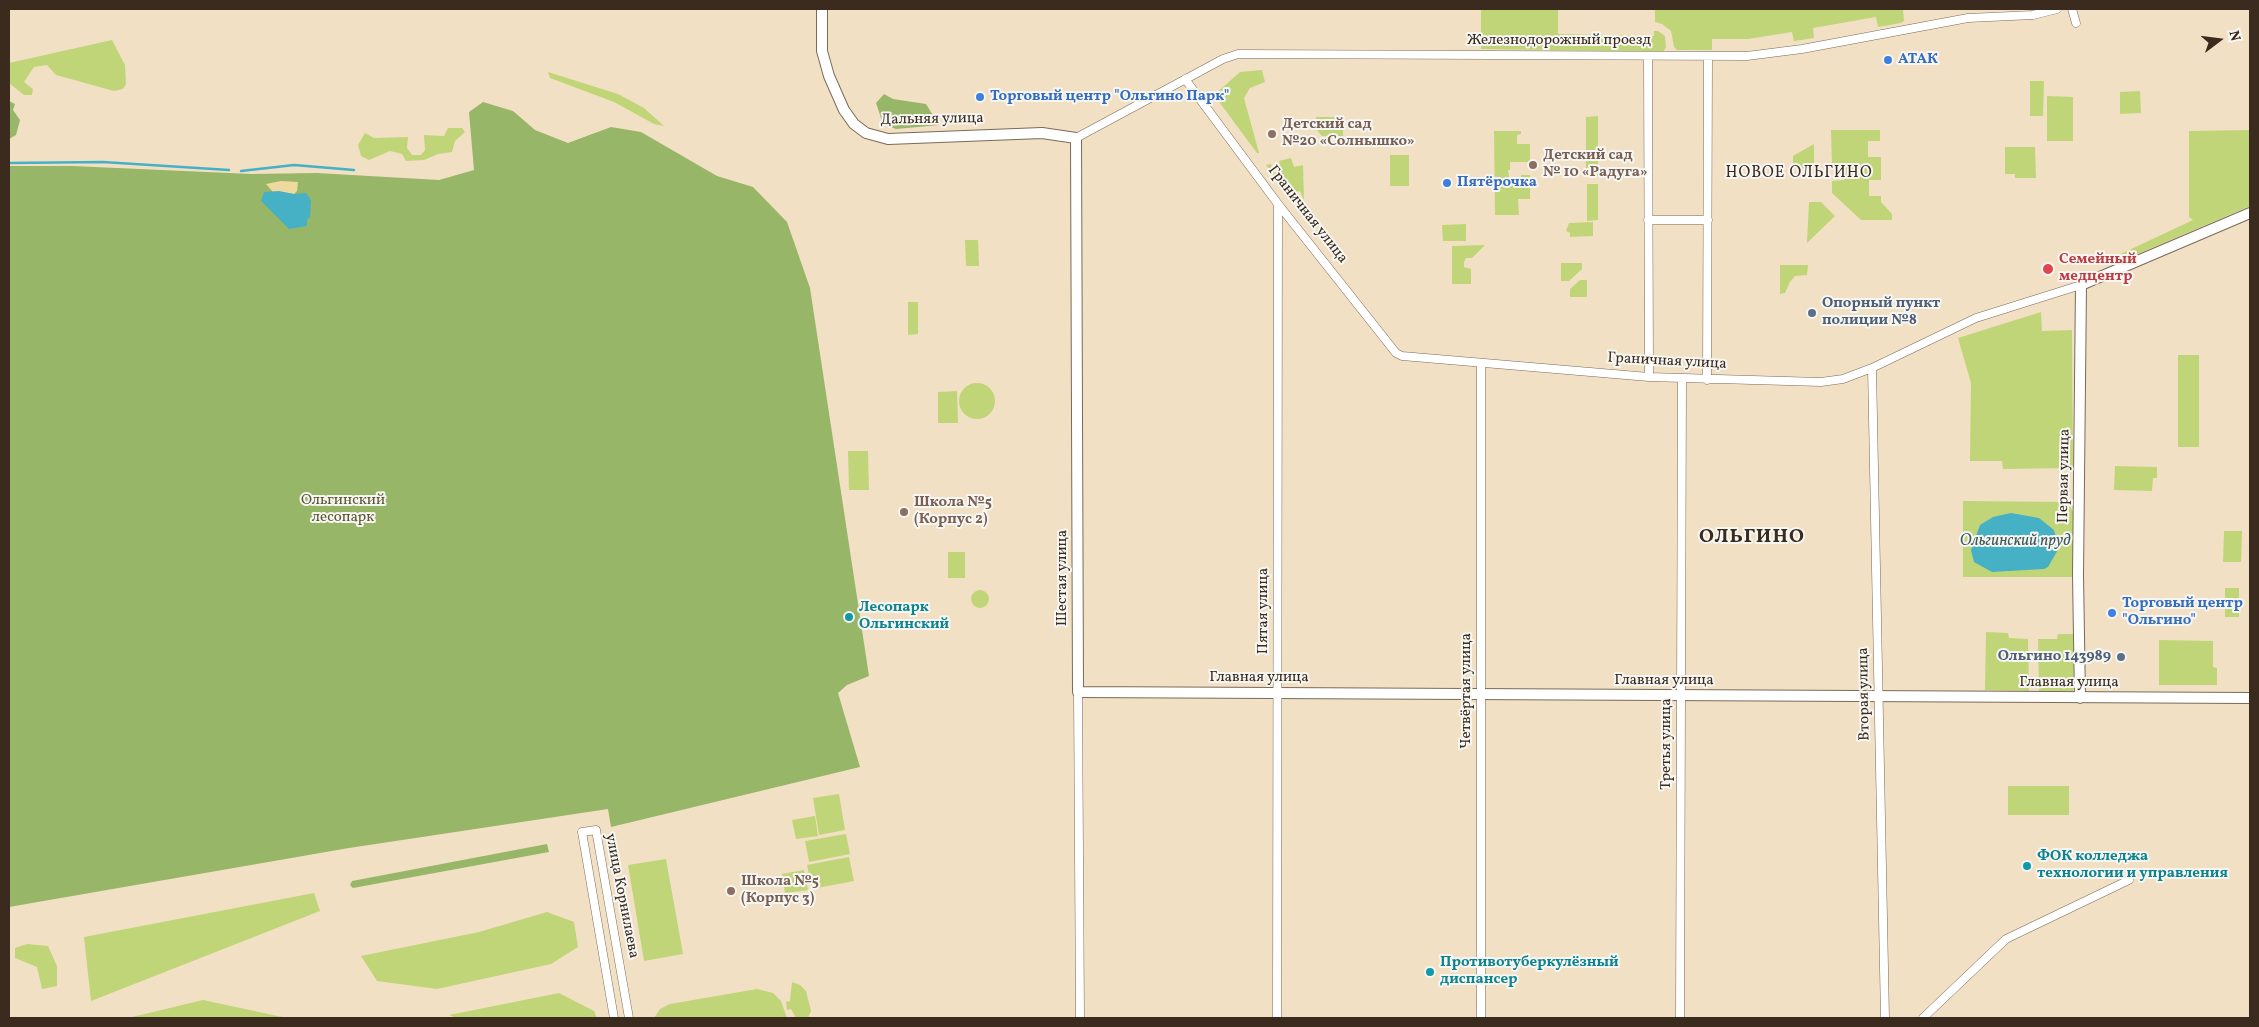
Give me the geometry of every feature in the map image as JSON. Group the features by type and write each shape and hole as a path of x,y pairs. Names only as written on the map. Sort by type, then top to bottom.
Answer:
{"street":[{"name":"Дальняя улица","path":"822,9 821,44 826,67 844,110 854,124 866,134 888,139 1042,133 1076,138"},
{"name":"Железнодорожный проезд","path":"1076,138 1230,56 1245,54 1747,56 1802,49 1960,19 2033,14 2057,9"},
{"path":"2072,10 2076,23"},
{"path":"1648,56 1649,378"},
{"path":"1707,380 1708,56"},
{"name":"Граничная улица","path":"1185,79 1278,204 1396,353 1402,356 1649,378 1821,382 1843,378 1872,368 1976,318 2081,285 2250,213"},
{"name":"Шестая улица","path":"1076,138 1080,1018"},
{"name":"Пятая улица","path":"1276,1018 1278,204"},
{"path":"1648,220 1708,220"},
{"name":"Первая улица","path":"2080,698 2078,575 2081,285"},
{"name":"Четвёртая улица","path":"1481,363 1481,1018"},
{"name":"Вторая улица","path":"1872,368 1885,1018"},
{"name":"Третья улица","path":"1680,1018 1682,379"},
{"name":"Главная улица","path":"1078,692 2250,698"},
{"name":"улица Корнилаева","path":"614,1018 582,832 596,830 629,1018"},
{"path":"1923,1018 2006,939 2129,880"}],"green space":[{"path":"1481,9 1558,9 1558,34 1654,36 1654,31 1658,31 1665,36 1666,47 1663,52 1481,49"},
{"path":"1655,9 1903,9 1904,21 1878,27 1876,17 1813,28 1814,38 1794,41 1792,32 1748,39 1712,39 1712,50 1677,50 1674,47 1671,31 1662,24 1655,22"},
{"path":"112,40 125,65 126,84 123,89 114,91 56,75 47,65 34,67 24,82 33,89 32,95 24,95 9,83 9,63"},
{"path":"1262,70 1265,82 1250,88 1244,98 1259,153 1257,153 1214,95 1240,72"},
{"path":"548,72 618,94 644,108 664,126 654,124 614,102 550,78"},
{"path":"2030,81 2044,81 2043,116 2030,116"},
{"path":"2140,91 2141,113 2120,114 2120,92"},
{"path":"884,94 893,99 926,104 939,125 896,129 883,124 876,103"},
{"path":"2047,96 2073,97 2073,141 2047,141"},
{"path":"9,101 15,104 13,110 20,120 16,135 9,139"},
{"name":"Ольгинский лесопарк","path":"483,102 513,111 535,130 568,143 611,127 641,132 717,176 753,187 787,222 810,288 869,676 847,685 838,693 860,767 611,827 608,809 349,848 9,907 9,166 73,166 251,174 317,173 439,180 474,170 469,112"},
{"path":"1598,116 1598,176 1586,176 1586,117"},
{"path":"1316,117 1343,117 1343,137 1322,136 1316,129"},
{"path":"448,128 462,128 465,132 455,141 452,152 438,154 424,160 406,161 402,154 390,151 369,160 361,156 358,145 365,133 374,138 408,137 407,148 412,155 421,155 425,150 424,135 444,136"},
{"path":"1831,130 1880,130 1880,141 1868,141 1868,157 1881,157 1881,180 1869,180 1869,196 1881,196 1881,202 1892,214 1892,220 1861,220 1832,193 1832,181 1844,180 1844,165 1832,165"},
{"path":"2250,130 2250,206 2112,265 2110,264 2112,258 2193,220 2189,217 2189,131"},
{"path":"1494,131 1521,131 1521,134 1517,135 1517,144 1530,144 1530,162 1510,162 1510,170 1508,170 1510,183 1521,183 1521,175 1530,175 1530,199 1518,199 1519,215 1495,215"},
{"path":"1814,144 1814,168 1793,168 1793,156"},
{"path":"2005,147 2035,147 2036,178 2015,178 2015,174 2005,174"},
{"path":"1390,155 1409,155 1409,186 1390,186"},
{"path":"1291,158 1294,167 1303,165 1304,200 1300,191 1293,193 1294,203 1266,165 1271,164 1273,173 1281,171 1279,161"},
{"path":"1587,184 1598,184 1598,220 1587,221"},
{"path":"1809,202 1821,202 1835,216 1807,243"},
{"path":"1593,222 1593,236 1570,237 1570,233 1566,231 1569,223"},
{"path":"1466,224 1466,241 1443,241 1442,225"},
{"path":"965,240 978,240 979,266 966,266"},
{"path":"1485,245 1472,258 1466,258 1464,262 1464,267 1471,269 1471,284 1452,284 1452,246"},
{"path":"1561,263 1582,263 1582,269 1569,281 1561,281"},
{"path":"1780,265 1808,265 1807,275 1795,276 1785,293 1780,294"},
{"path":"1580,280 1587,280 1587,297 1570,297 1570,289"},
{"path":"908,302 918,302 918,334 908,335"},
{"path":"2041,312 2042,331 2072,330 2073,468 2003,469 2002,461 1970,461 1971,383 1958,338"},
{"path":"2178,355 2199,355 2199,447 2178,447"},
{"path":"977,383 989,389 995,401 989,413 977,419 965,413 959,401 965,389"},
{"path":"957,391 958,423 938,423 938,392"},
{"path":"848,451 868,451 869,490 849,490"},
{"path":"2115,466 2157,467 2157,478 2153,478 2152,491 2114,490"},
{"path":"1963,501 2068,502 2074,514 2074,577 1963,577"},
{"path":"2224,531 2242,531 2241,562 2223,562"},
{"path":"948,552 965,552 965,578 948,578"},
{"path":"2225,588 2239,588 2239,617 2225,617"},
{"path":"976,590 984,590 989,595 987,606 976,608 971,603 971,595"},
{"path":"1986,632 2008,633 2009,638 2028,639 2029,691 1985,690"},
{"path":"2058,634 2075,634 2073,691 2039,691 2038,639 2057,639"},
{"path":"2159,640 2213,641 2213,667 2217,668 2217,685 2159,685"},
{"path":"2008,786 2069,786 2069,815 2008,815"},
{"path":"839,794 845,830 819,835 813,798"},
{"path":"815,816 818,836 796,839 792,820"},
{"path":"846,834 850,854 809,862 805,841"},
{"path":"547,844 549,852 353,888 350,885 352,881"},
{"path":"849,857 854,881 812,889 807,865"},
{"path":"666,859 683,954 644,961 628,865"},
{"path":"804,870 808,890 785,893 782,874"},
{"path":"314,893 320,911 91,1001 84,937"},
{"path":"547,912 574,922 578,947 551,964 437,989 377,981 361,956 479,932"},
{"path":"27,944 48,946 57,966 57,986 42,989 37,967 15,958 15,948"},
{"path":"792,982 800,985 806,991 811,1011 808,1018 796,1018 791,1009 787,1010 786,1002 790,1001"},
{"path":"757,989 773,993 781,1001 787,1018 654,1018 660,1009 670,1004"},
{"path":"559,993 594,1011 597,1018 456,1018 449,1015"},
{"path":"203,1000 287,1018 128,1018"}],"sand":[{"path":"281,181 298,182 297,191 294,194 273,192 266,184"}],"water":[{"path":"279,191 294,194 306,193 311,200 310,217 307,220 307,226 289,229 261,201 264,192"},
{"name":"Ольгинский пруд","path":"2011,513 2039,518 2054,530 2059,548 2048,567 2044,569 1992,572 1974,562 1971,550 1980,525 1993,517"}],"waterway":[{"path":"9,163 103,162 229,170"},
{"path":"241,171 294,165 354,170"}],"place":[{"name":"АТАК","path":"1888,60"},
{"name":"Торговый центр \"Ольгино Парк\"","path":"980,97"},
{"name":"Детский сад №20 «Солнышко»","path":"1272,134"},
{"name":"Детский сад № 10 «Радуга»","path":"1533,165"},
{"name":"Пятёрочка","path":"1447,183"},
{"name":"Семейный медцентр","path":"2048,269"},
{"name":"Опорный пункт полиции №8","path":"1812,313"},
{"name":"Школа №5 (Корпус 2)","path":"904,512"},
{"name":"Торговый центр \"Ольгино\"","path":"2112,613"},
{"name":"Лесопарк Ольгинский","path":"849,617"},
{"name":"Ольгино 143989","path":"2121,657"},
{"name":"ФОК колледжа технологии и управления","path":"2027,866"},
{"name":"Школа №5 (Корпус 3)","path":"731,891"},
{"name":"Противотуберкулёзный диспансер","path":"1430,972"}],"district":[{"name":"НОВОЕ ОЛЬГИНО","path":"1799,174"},
{"name":"ОЛЬГИНО","path":"1752,538"}]}
